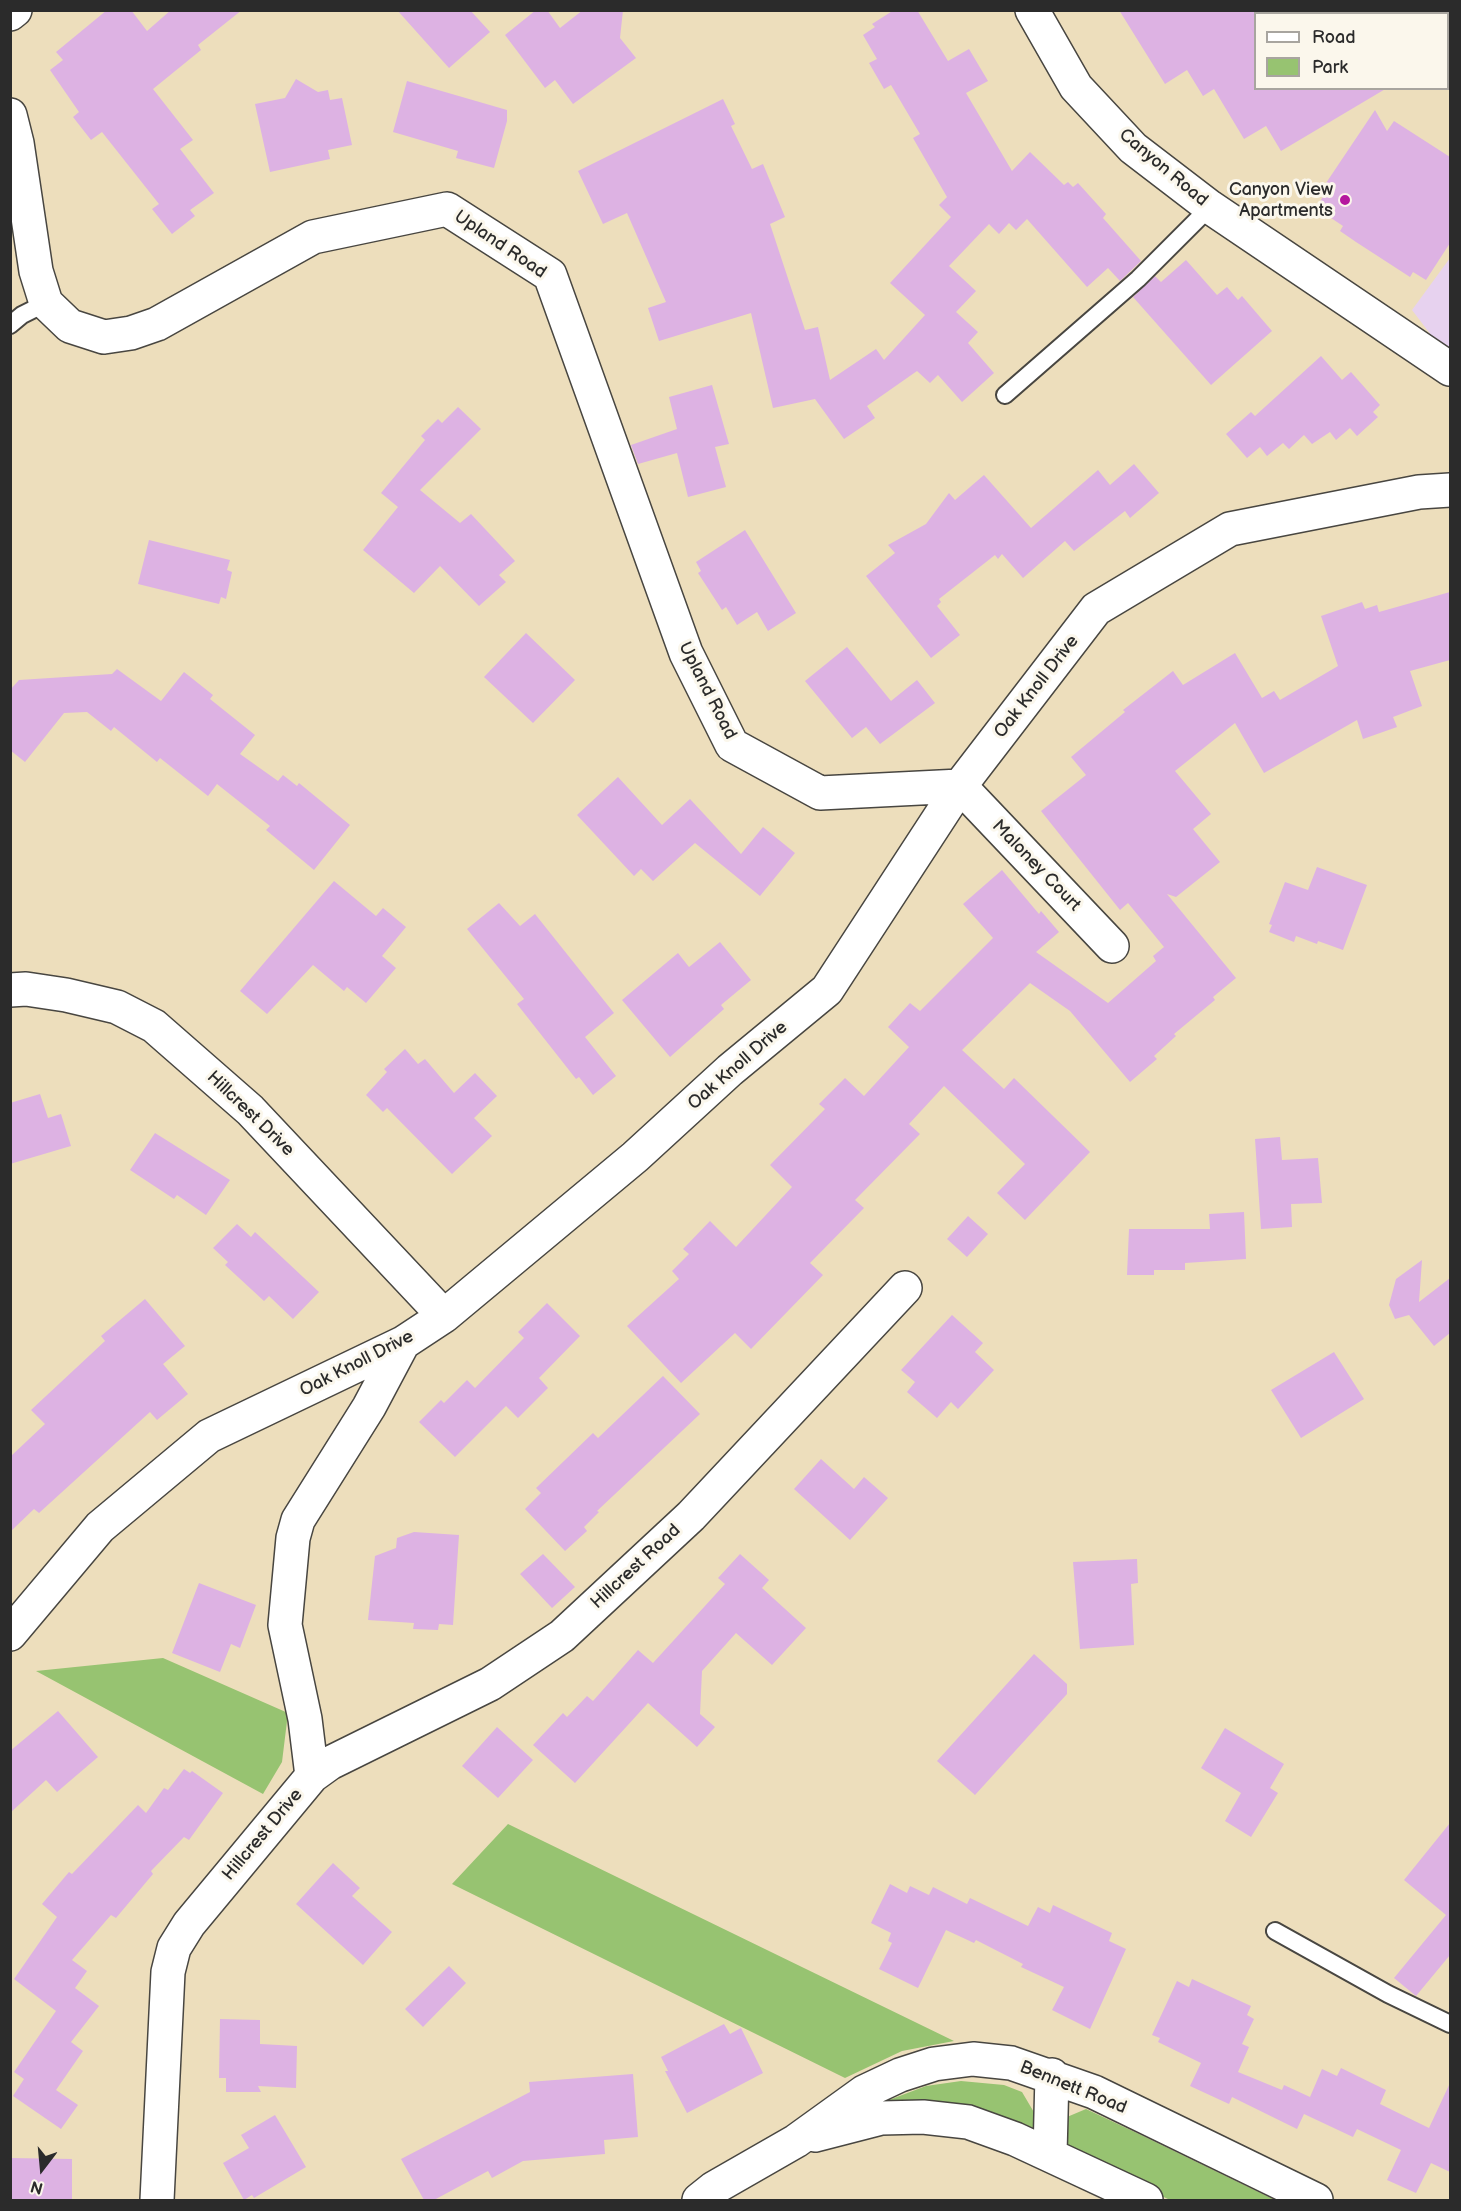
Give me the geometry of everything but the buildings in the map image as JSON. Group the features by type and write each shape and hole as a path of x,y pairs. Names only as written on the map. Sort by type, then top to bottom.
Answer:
{"street":[{"path":"10,14 15,10"},
{"name":"Canyon Road","path":"1032,10 1076,87 1133,148 1210,207 1450,369"},
{"name":"Upland Road","path":"10,115 36,271 46,303 70,326 104,337 131,333 157,324 313,237 447,209 550,275 686,653 732,745 820,793 960,786"},
{"name":"Oak Knoll Drive","path":"10,1634 100,1527 209,1436 403,1343 444,1316 635,1157 730,1070 827,990 960,786 1096,609 1230,530 1435,491 1450,464"},
{"name":"Maloney Court","path":"960,786 1112,946"},
{"name":"Hillcrest Drive","path":"10,990 26,989 66,995 117,1007 154,1026 250,1110 444,1316"},
{"name":"Hillcrest Road","path":"312,1776 330,1763 490,1684 562,1636 691,1516 905,1288"},
{"name":"Hillcrest Drive","path":"157,2200 168,1972 174,1948 189,1924 312,1776 305,1719 285,1625 293,1538 298,1520 369,1407 403,1343"},
{"name":"Bennett Road","path":"699,2200 714,2188 796,2141 864,2092 900,2075 934,2064 973,2058 1011,2063 1052,2075 1094,2092 1316,2200"},
{"path":"1050,2154 1052,2075"},
{"name":"Bennett Road","path":"796,2141 837,2127 881,2118 922,2117 968,2122 1050,2154 1146,2200"}],"lane":[{"path":"1005,395 1138,279 1210,207"},
{"path":"10,325 22,315 46,303"},
{"path":"1275,1931 1388,1994 1450,2024"}],"shaded area":[{"path":"1450,258 1450,360 1412,310"}],"green space":[{"path":"163,1658 288,1713 282,1762 263,1794 36,1671"},
{"path":"508,1824 954,2041 902,2051 845,2078 452,1884"},
{"path":"961,2081 1004,2085 1022,2092 1035,2114 1036,2132 881,2103 926,2086"},
{"path":"1086,2109 1275,2200 1170,2200 1074,2154 1065,2146 1067,2117"}],"place":[{"name":"Canyon View Apartments","path":"1345,200"}]}
